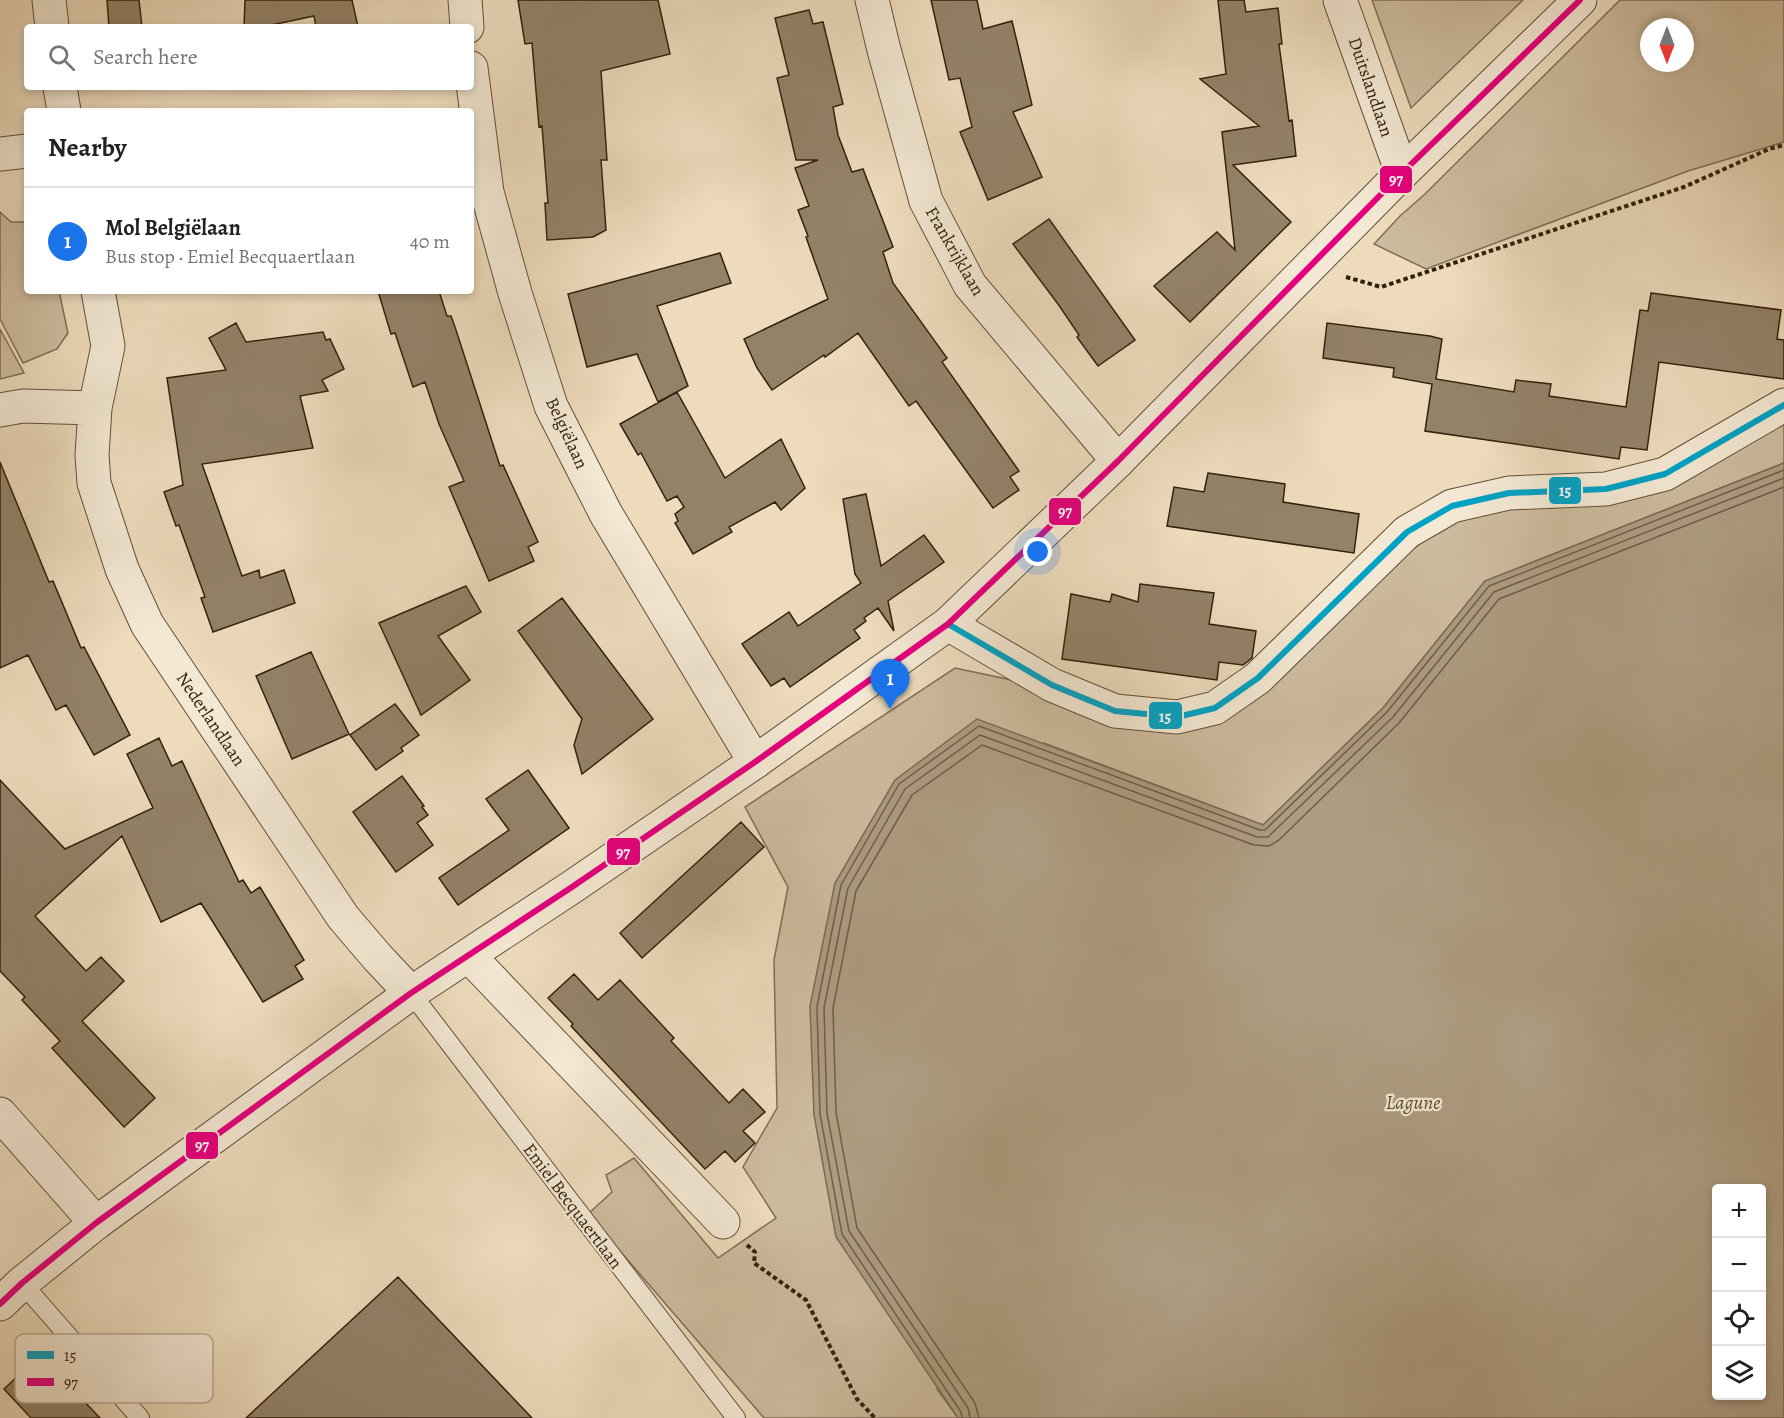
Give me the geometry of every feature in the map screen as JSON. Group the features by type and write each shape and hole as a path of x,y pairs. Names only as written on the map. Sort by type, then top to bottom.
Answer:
{"street":[{"path":"49,0 52,24"},
{"path":"465,0 467,24"},
{"name":"Frankrijklaan","path":"872,0 926,201 970,285 1118,460"},
{"name":"Duitslandlaan","path":"1340,0 1402,173"},
{"path":"11,1294 96,1223 411,993 755,762 948,624 1118,460 1402,173 1580,0"},
{"path":"60,90 64,108"},
{"name":"Belgiëlaan","path":"474,90 487,192 515,293 551,406 606,514 755,762"},
{"path":"0,154 24,152"},
{"name":"Nederlandlaan","path":"99,294 108,346 95,408 92,454 94,483 122,569 147,624 343,917 411,993"},
{"path":"948,624 1052,685 1115,711 1177,717 1215,708 1258,678 1407,532 1433,515 1452,507 1509,493 1606,489 1665,474 1784,405"},
{"path":"0,410 23,406 95,408"},
{"path":"469,956 723,1222"},
{"path":"0,1114 96,1223"}],"lane":[{"name":"Emiel Becquaertlaan","path":"411,993 735,1418"},
{"path":"11,1294 53,1334"},
{"path":"124,1403 140,1418"}],"path":[{"path":"1310,267 1382,287 1684,186 1784,145"},
{"path":"723,1222 755,1251 754,1263 806,1300 857,1399 875,1418"}],"shaded area":[{"path":"1372,0 1523,0 1411,108"},
{"path":"1620,0 1784,0 1784,142 1688,171 1426,269 1374,244 1425,194"},
{"path":"0,212 11,222 24,222 24,294 60,294 68,333 57,349 23,363 0,319"},
{"path":"0,329 24,373 0,379"},
{"path":"1784,410 1784,463 1485,581 1383,708 1263,825 1044,743 937,1389 958,1418 764,1418 588,1214 612,1192 606,1175 634,1158 718,1258 776,1218 743,1167 777,1108 774,960 788,887 745,807 955,668 1200,720 1374,579 1459,514 1543,506"}],"water":[{"name":"Lagune","path":"1784,463 1784,1418 958,1418 836,1237 814,1115 810,1006 835,883 895,780 977,719 1263,825 1383,708 1485,581"}],"building":[{"path":"107,0 139,0 142,24 109,24"},
{"path":"245,0 352,0 357,24 315,24 314,16 276,24 244,24"},
{"path":"518,0 658,0 670,54 601,71 607,160 601,160 606,230 593,237 547,240 545,203 548,203 532,43 525,44"},
{"path":"931,0 977,0 983,29 1012,21 1032,105 1013,112 1042,177 988,200 960,132 972,127 960,78 949,80"},
{"path":"1218,0 1244,0 1246,12 1278,8 1282,44 1279,44 1296,156 1233,165 1291,222 1190,322 1154,286 1217,232 1235,250 1222,132 1259,126 1200,79 1226,74"},
{"path":"809,10 813,24 823,22 843,104 833,107 838,135 852,172 863,169 893,247 883,252 893,283 947,358 942,362 1019,471 1010,477 1019,490 993,508 916,401 909,406 858,333 772,390 757,368 744,339 828,299 798,210 809,206 795,168 818,160 796,160 777,78 789,75 775,18"},
{"path":"1049,219 1135,340 1098,366 1077,337 1079,335 1058,304 1013,244"},
{"path":"720,253 731,283 657,306 688,386 658,402 637,354 587,367 568,294"},
{"path":"1651,293 1781,310 1777,339 1784,340 1784,379 1659,362 1647,450 1621,447 1619,459 1425,431 1432,384 1393,377 1394,368 1323,358 1327,323 1430,336 1442,339 1436,379 1514,392 1516,380 1551,384 1549,396 1626,407 1640,310 1648,311"},
{"path":"379,294 440,294 447,316 451,316 456,330 500,466 503,465 538,542 528,547 534,561 489,581 449,487 464,481 439,424 425,382 413,387 395,333 391,334"},
{"path":"236,323 246,342 323,332 326,340 330,339 344,369 322,380 328,391 300,396 313,448 202,464 242,576 259,570 260,578 284,570 295,603 213,632 201,598 205,597 179,525 176,526 164,492 183,485 167,378 226,370 209,338"},
{"path":"677,392 725,478 781,439 805,488 781,510 775,502 729,527 732,532 693,554 675,523 678,521 675,514 684,507 677,496 667,501 641,453 638,455 620,424"},
{"path":"0,462 49,582 53,581 81,648 84,647 130,735 94,755 66,705 56,710 28,655 0,668"},
{"path":"1208,473 1285,484 1283,502 1359,514 1354,553 1167,526 1174,487 1204,492"},
{"path":"866,494 881,566 924,535 944,562 888,601 894,631 878,608 864,618 866,621 854,630 860,638 790,687 784,678 771,686 742,644 789,612 798,626 861,583 855,574 843,499"},
{"path":"1140,584 1214,593 1209,624 1256,631 1252,658 1243,665 1219,662 1217,680 1062,659 1071,594 1110,602 1112,594 1138,602"},
{"path":"466,586 481,612 438,636 470,680 421,715 379,623"},
{"path":"562,598 653,719 582,774 574,745 582,719 518,631"},
{"path":"311,652 349,734 292,759 256,676"},
{"path":"395,704 419,735 401,748 403,751 376,770 350,735"},
{"path":"159,738 172,766 182,761 239,882 243,880 251,893 260,887 304,960 295,966 303,979 263,1002 201,903 161,922 122,836 35,916 86,971 101,957 124,981 82,1021 155,1098 124,1127 52,1048 60,1041 22,1000 25,997 0,971 0,780 65,849 153,808 127,754"},
{"path":"528,770 569,828 458,905 439,878 509,830 486,799"},
{"path":"402,776 424,806 422,807 428,815 417,823 433,845 396,872 353,812"},
{"path":"741,822 764,847 642,958 620,933"},
{"path":"574,974 598,1000 620,980 674,1038 671,1041 729,1103 743,1089 765,1112 743,1131 755,1143 735,1162 725,1151 705,1169 571,1026 573,1024 548,998"},
{"path":"398,1277 532,1418 246,1418"},
{"path":"15,1379 15,1401 4,1389"},
{"path":"17,1403 86,1403 100,1418 31,1418"}],"transit line":[{"name":"97","path":"0,1304 22,1283 96,1223 411,993 755,762 948,624 1118,461 1402,173 1580,0"},
{"name":"15","path":"948,624 1052,685 1115,711 1177,717 1215,708 1258,678 1407,532 1452,506 1509,493 1606,489 1665,474 1784,405"}],"place":[{"name":"Mol Belgiëlaan","path":"890,709"}]}
